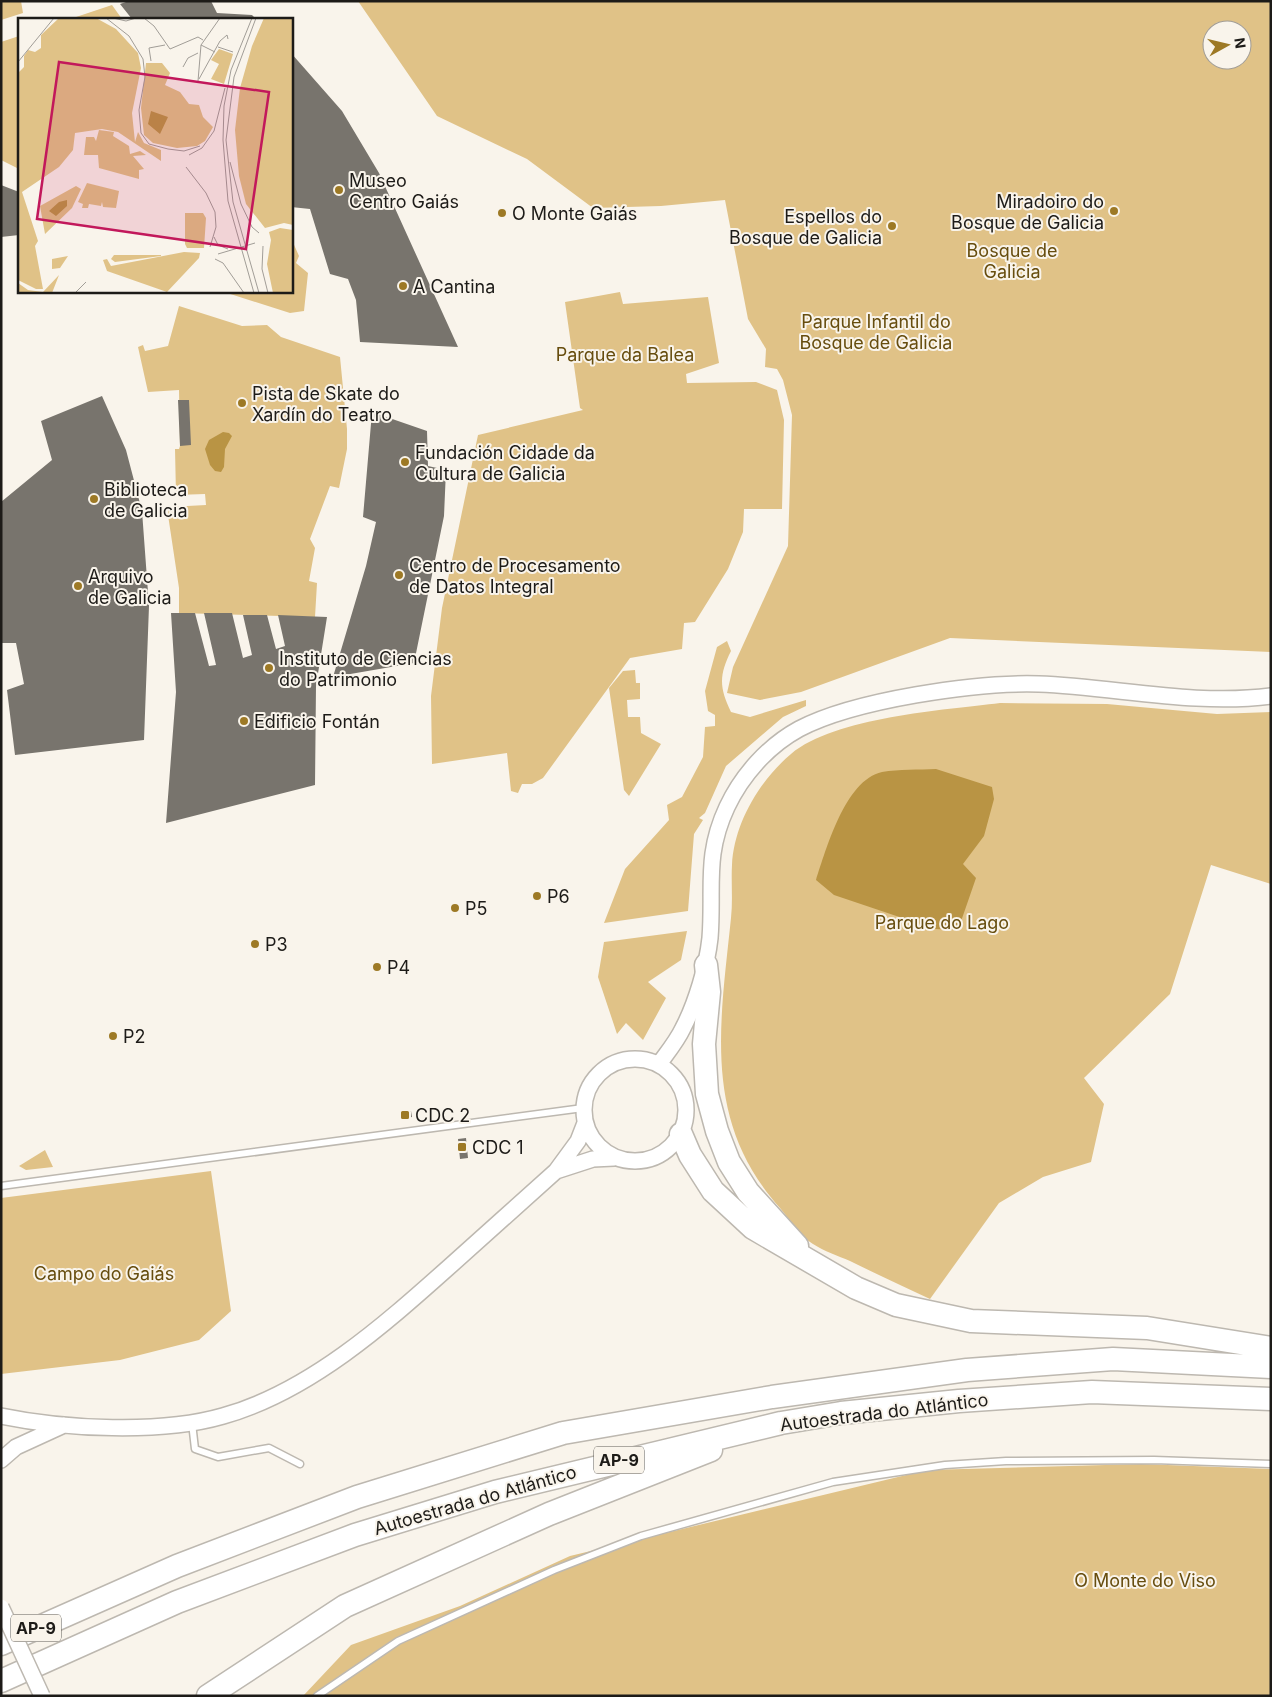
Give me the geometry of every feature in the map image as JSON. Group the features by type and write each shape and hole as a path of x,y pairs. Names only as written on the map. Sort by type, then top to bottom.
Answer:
{"highway":[{"path":"706,965 709,992 704,1044 707,1094 717,1131 729,1162 748,1192 815,1265"},
{"path":"681,1134 690,1154 713,1191 753,1228 856,1288 896,1305 971,1321 1147,1328 1271,1348"},
{"name":"Autoestrada do Atlántico","path":"1,1644 177,1566 357,1497 563,1432 762,1399 967,1370 1113,1359 1271,1367"},
{"name":"Autoestrada do Atlántico","path":"1,1681 176,1602 355,1534 495,1492 781,1423 841,1413 959,1401 1092,1392 1271,1399"},
{"path":"208,1696 345,1606 549,1514 781,1423"}],"street":[{"path":"659,1064 683,1028 706,965 711,924 711,866 715,837 727,807 741,780 762,758 798,730 832,715 923,694 988,687 1038,684 1203,698 1250,699 1271,696"},
{"path":"1,1416 25,1421 66,1425 141,1427 192,1423 224,1416 256,1404 289,1388 342,1355 398,1312 556,1171 578,1142 591,1084 608,1066 625,1059 642,1059 659,1064 672,1074 682,1087 686,1103 686,1119 681,1134 672,1147 652,1159 629,1162 614,1158 593,1159 556,1171"},
{"path":"584,1116 591,1138 601,1149 614,1158"},
{"path":"1,1428 25,1421"},
{"path":"1,1460 16,1447 66,1425"},
{"path":"1,1607 42,1696"}],"lane":[{"path":"1,1186 584,1116"},
{"path":"192,1423 195,1449 218,1457 269,1448 300,1464"},
{"path":"317,1696 398,1641 554,1570 641,1536 833,1482 945,1465 1006,1461 1154,1460 1271,1464"}],"green space":[{"path":"1,1 21,1 23,13 1,20"},
{"name":"Bosque de Galicia","path":"358,1 1271,1 1271,652 950,638 801,692 760,700 727,693 733,667 788,546 792,415 783,380 777,369 765,367 766,349 748,319 725,200 661,206 593,208 527,159 437,116"},
{"path":"112,5 121,18 73,18"},
{"path":"18,36 18,168 1,160 1,42"},
{"path":"292,240 299,256 296,263 308,273 304,311 290,313 224,292 292,292"},
{"name":"Parque da Balea","path":"620,292 623,304 708,297 719,363 686,374 687,383 756,382 777,390 784,420 782,509 744,509 743,532 728,569 695,622 684,623 682,649 630,658 543,778 532,784 522,784 518,793 511,791 507,753 432,764 431,696 442,608 478,435 583,410 580,408 565,302"},
{"path":"179,306 242,326 267,325 281,337 340,357 347,429 347,449 339,488 330,486 310,539 315,548 309,581 317,583 315,617 179,613 179,588 168,515 169,507 206,505 205,494 176,495 175,449 179,449 180,446 179,390 148,392 138,347 143,345 145,351 168,346"},
{"path":"727,641 731,651 724,667 722,681 724,695 731,712 750,717 806,700 806,706 783,717 726,766 705,813 699,818 703,820 694,834 688,911 604,923 625,869 669,820 667,805 682,797 703,757 705,727 715,726 715,715 708,711 705,691 717,647"},
{"path":"635,670 636,683 640,683 640,699 627,700 628,717 640,717 641,733 661,744 629,796 624,790 609,688 623,671"},
{"name":"Parque do Lago","path":"1000,703 1107,704 1217,714 1271,712 1271,884 1211,865 1170,994 1084,1078 1104,1104 1091,1162 1043,1177 999,1203 930,1299 817,1247 804,1237 755,1175 738,1141 727,1106 722,1070 721,1034 732,911 734,849 743,818 759,789 791,754 810,741 834,731 891,717"},
{"path":"687,931 681,960 648,982 666,998 643,1040 626,1023 617,1034 598,977 604,942"},
{"path":"45,1150 53,1167 26,1170 19,1166"},
{"name":"Campo do Gaiás","path":"211,1171 231,1311 199,1340 120,1360 1,1374 1,1198"},
{"name":"O Monte do Viso","path":"1141,1464 1271,1469 1271,1696 303,1696 351,1645 460,1606 570,1556 927,1470"}],"shaded area":[{"path":"223,432 229,433 232,436 225,449 224,467 221,472 215,471 210,465 205,449 209,440"},
{"path":"936,769 992,787 994,799 984,836 963,864 976,878 958,930 935,929 834,895 816,880 839,818 857,788 869,778 882,772"}],"building":[{"path":"129,1 211,1 217,13 252,15 255,18 131,18 120,4"},
{"name":"Museo Centro Gaiás","path":"292,54 342,111 379,173 458,347 360,342 356,300 348,279 330,274 310,209 292,207"},
{"path":"1,185 18,192 18,235 1,237"},
{"path":"102,396 126,450 142,511 149,606 144,740 15,755 7,690 24,684 16,643 1,643 1,502 52,460 41,421"},
{"path":"178,400 189,400 191,445 180,446"},
{"path":"372,412 427,431 428,466 446,470 444,516 414,663 333,677 366,566 376,522 363,517"},
{"name":"Edificio Fontán","path":"171,613 195,613 209,666 216,665 204,613 232,613 243,658 252,655 243,615 267,615 276,649 285,646 278,615 327,617 316,686 315,785 166,823 176,692"},
{"path":"411,1111 412,1117 401,1119 400,1113"},
{"path":"466,1138 468,1158 460,1159 458,1139"}],"place":[{"name":"Museo Centro Gaiás","path":"339,190"},
{"name":"Miradoiro do Bosque de Galicia","path":"1114,211"},
{"name":"O Monte Gaiás","path":"502,213"},
{"name":"Espellos do Bosque de Galicia","path":"892,226"},
{"name":"A Cantina","path":"403,286"},
{"name":"Pista de Skate do Xardín do Teatro","path":"242,403"},
{"name":"Fundación Cidade da Cultura de Galicia","path":"405,462"},
{"name":"Biblioteca de Galicia","path":"94,499"},
{"name":"Centro de Procesamento de Datos Integral","path":"399,575"},
{"name":"Arquivo de Galicia","path":"78,586"},
{"name":"Instituto de Ciencias do Patrimonio","path":"269,668"},
{"name":"Edificio Fontán","path":"244,721"},
{"name":"P6","path":"537,896"},
{"name":"P5","path":"455,908"},
{"name":"P3","path":"255,944"},
{"name":"P4","path":"377,967"},
{"name":"P2","path":"113,1036"},
{"name":"CDC 2","path":"405,1115"},
{"name":"CDC 1","path":"462,1147"}],"park label":[{"name":"Parque Infantil do Bosque de Galicia","path":"876,331"}]}
